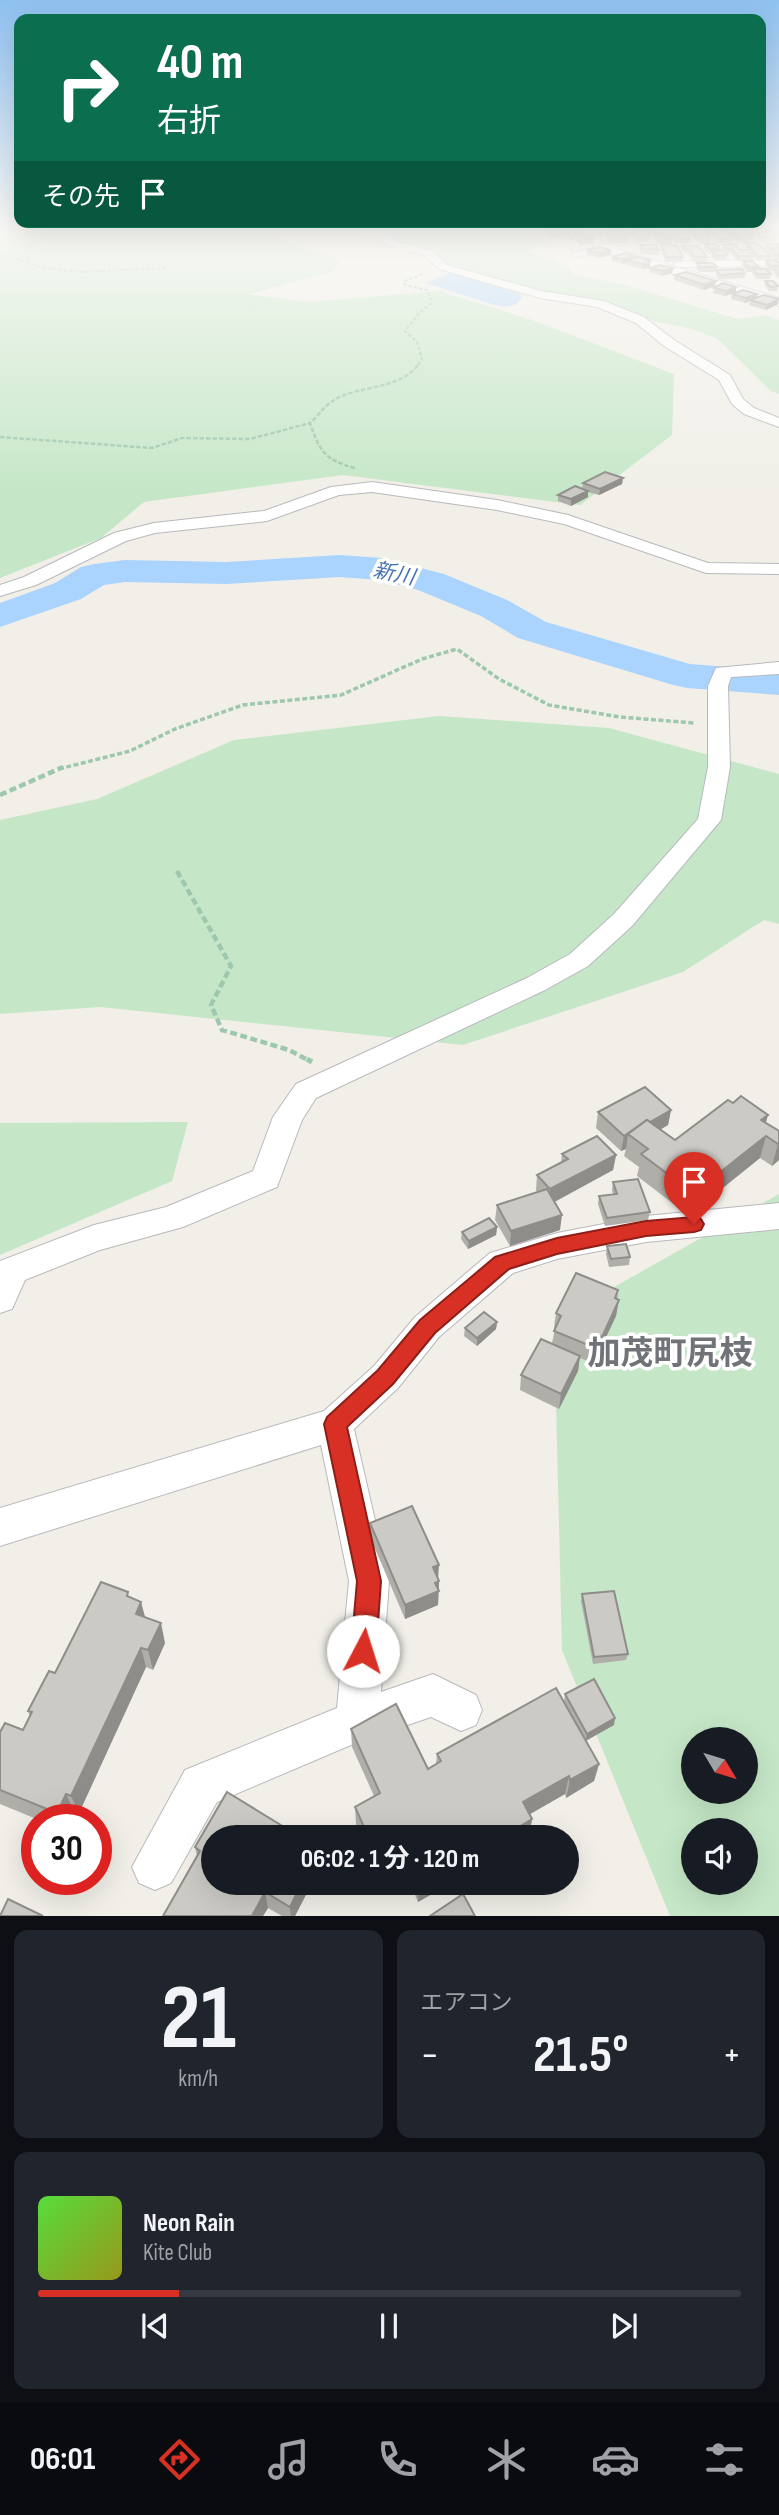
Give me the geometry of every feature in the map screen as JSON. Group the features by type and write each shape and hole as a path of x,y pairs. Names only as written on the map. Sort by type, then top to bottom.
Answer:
{"street":[{"path":"629,315 640,320 669,343 726,378 737,401 749,411 779,424"},
{"path":"0,591 30,581 120,537 154,528 267,516 337,490 372,487 497,505 568,520 706,568 779,569"},
{"path":"0,1299 12,1271 93,1238 172,1218 266,1180 288,1117 306,1091 536,984 579,961 622,920 709,820 719,767 720,679 779,668"},
{"path":"0,1527 335,1424 386,1377 427,1327 502,1263 557,1246 646,1229 779,1216"},
{"path":"335,1424 369,1581 357,1721"},
{"path":"155,1867 201,1786 357,1721 433,1695 461,1710"}],"path":[{"path":"0,437 152,448 182,438 250,439 310,423 335,399 414,373 422,359 417,342 405,331 417,315"},
{"path":"310,423 319,451 330,461"},
{"path":"0,795 68,765 130,751 175,729 243,705 341,695 422,659 457,649 499,679 549,705 620,717 719,724"},
{"path":"177,871 231,967 211,1005 222,1030 289,1050 337,1075"}],"green space":[{"path":"0,315 517,315 674,374 672,435 580,505 343,475 144,502 101,538 0,578"},
{"path":"632,315 726,315 738,319 766,315 779,320 779,394 771,391 718,339 689,328"},
{"path":"439,716 609,728 779,774 779,924 764,920 683,972 463,1045 100,1007 0,1014 0,820 97,799 234,740"},
{"path":"188,1122 172,1181 0,1255 0,1123"},
{"path":"779,1194 779,1916 670,1916 562,1650 554,1321"}],"building":[{"path":"605,472 623,478 600,489 583,483"},
{"path":"575,486 588,491 571,499 558,495"},
{"path":"645,1087 671,1110 650,1122 647,1120 624,1136 598,1112"},
{"path":"741,1096 768,1115 761,1120 779,1131 779,1143 766,1136 714,1177 707,1172 689,1190 641,1154 648,1149 628,1134 647,1120 675,1140 728,1100 733,1103"},
{"path":"597,1136 616,1155 550,1189 537,1175 568,1159 562,1154"},
{"path":"638,1179 650,1212 607,1218 599,1196 617,1194 613,1182"},
{"path":"547,1189 562,1215 511,1231 497,1205"},
{"path":"489,1218 497,1227 469,1241 462,1232"},
{"path":"626,1244 630,1257 611,1259 607,1246"},
{"path":"576,1273 618,1290 615,1298 619,1300 602,1337 598,1335 593,1347 554,1331 561,1316 556,1313"},
{"path":"484,1312 497,1322 477,1338 465,1328"},
{"path":"541,1339 580,1356 561,1394 521,1375"},
{"path":"412,1506 439,1565 433,1567 439,1581 435,1583 439,1591 405,1605 370,1523"},
{"path":"101,1582 128,1592 127,1596 141,1602 136,1614 161,1623 148,1650 141,1648 71,1796 66,1794 61,1804 35,1804 0,1790 0,1732 5,1723 23,1730 32,1712 28,1711 49,1671 55,1673"},
{"path":"614,1591 628,1654 594,1657 582,1594"},
{"path":"594,1679 615,1718 587,1734 565,1694"},
{"path":"556,1688 599,1764 570,1780 569,1776 523,1802 532,1819 522,1825 363,1825 355,1807 380,1793 351,1729 396,1704 428,1769 441,1761 437,1754"},
{"path":"227,1792 281,1825 208,1825"},
{"path":"201,1837 201,1895 263,1895 252,1916 163,1916 200,1851 195,1847"},
{"path":"270,1895 296,1895 290,1907"},
{"path":"464,1895 475,1916 430,1916"},
{"path":"8,1899 43,1916 0,1916"}],"waterway":[{"name":"新川","path":"0,616 68,591 94,575 125,571 226,573 339,566 382,569 431,582 494,608 532,630 687,676 779,683"}],"district":[{"name":"加茂町尻枝","path":"670,1354"}],"route":[{"path":"363,1651 369,1581 335,1424 386,1377 427,1327 502,1263 557,1246 646,1229 694,1224"}]}
